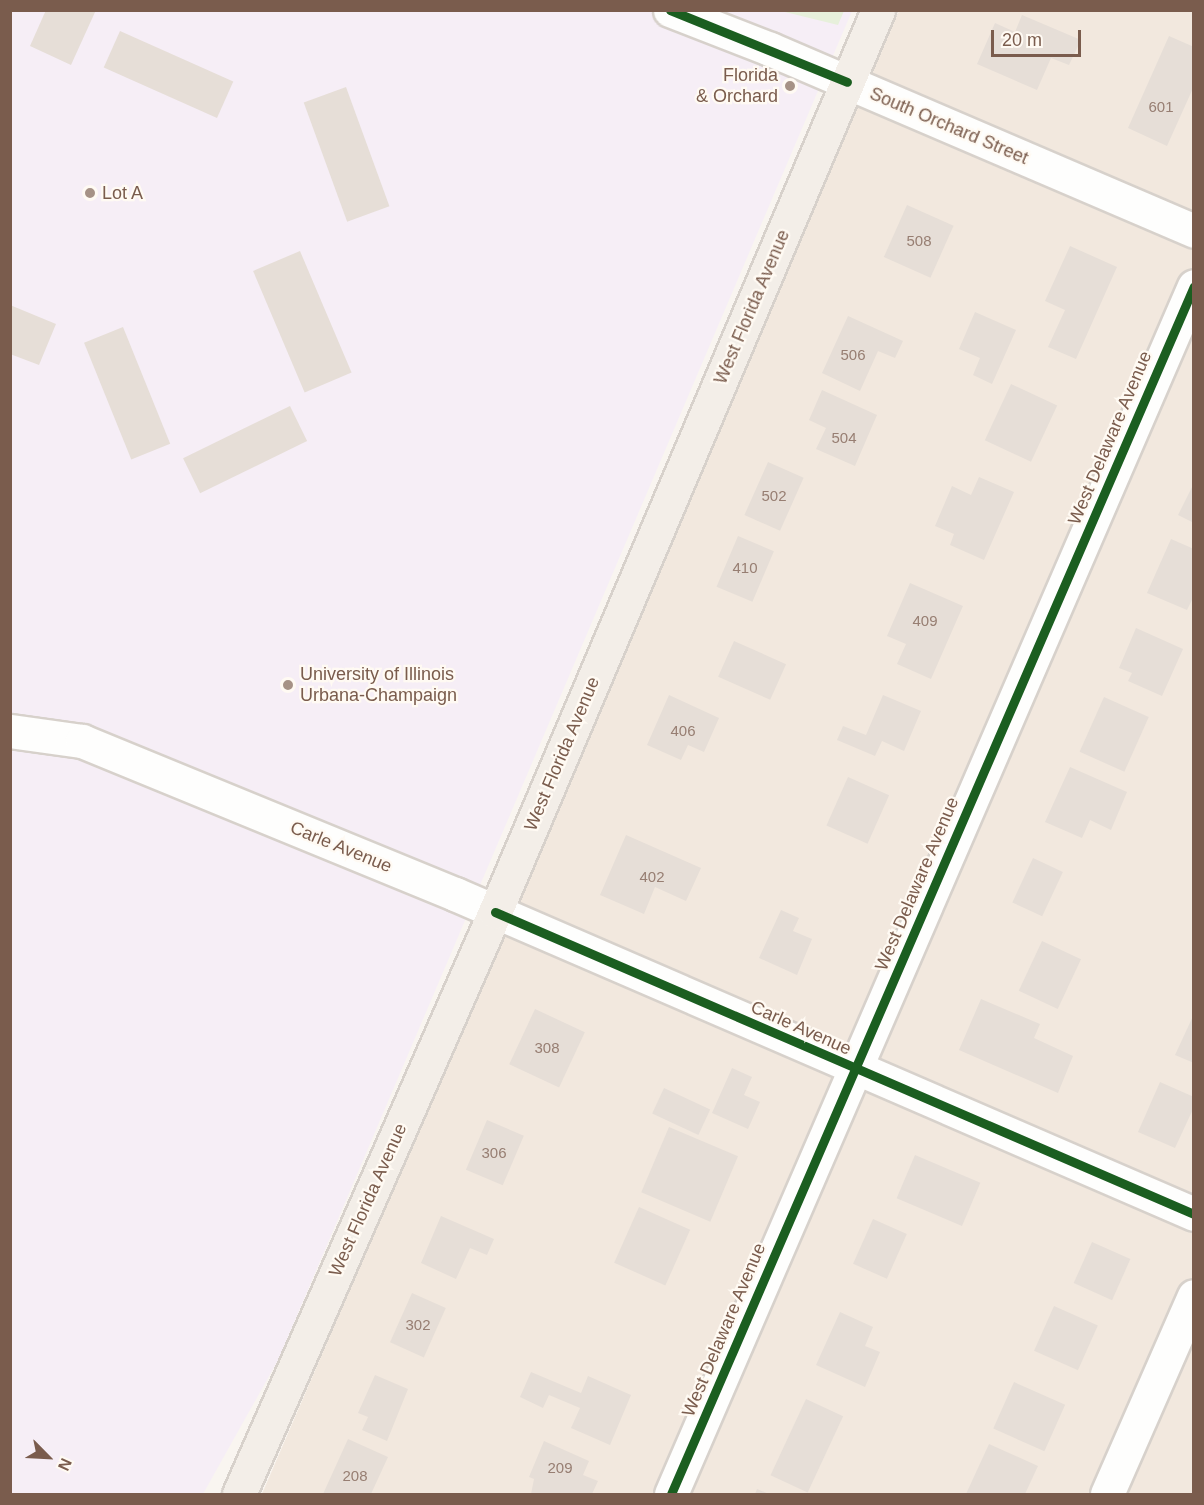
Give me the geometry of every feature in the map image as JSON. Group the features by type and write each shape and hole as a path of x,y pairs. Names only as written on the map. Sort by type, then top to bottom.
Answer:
{"main road":[{"name":"West Florida Avenue","path":"239,1494 495,912 878,10"}],"street":[{"name":"South Orchard Street","path":"670,10 847,82 1194,231"},
{"name":"West Delaware Avenue","path":"671,1494 1194,286"},
{"name":"Carle Avenue","path":"10,731 82,741 495,912 854,1070 1194,1214"},
{"path":"1107,1494 1194,1296"}],"shaded area":[{"name":"University of Illinois Urbana-Champaign","path":"10,11 852,11 278,1360 203,1494 11,1494"},
{"path":"899,11 1193,11 1193,1494 262,1494"}],"green space":[{"path":"844,10 838,25 781,11"}],"building":[{"path":"46,10 96,10 71,65 30,46"},
{"path":"1022,15 1081,40 1069,65 1051,58 1037,90 977,64 995,23 1015,32"},
{"path":"120,31 233,81 217,118 104,68"},
{"path":"1169,36 1194,47 1194,86 1167,146 1128,128"},
{"path":"346,87 389,206 347,222 304,102"},
{"path":"907,205 954,226 930,278 884,257"},
{"path":"1070,246 1117,267 1076,359 1048,347 1065,310 1045,301"},
{"path":"300,251 352,373 305,392 253,271"},
{"path":"10,305 56,324 39,365 10,354"},
{"path":"975,312 1016,330 992,384 973,375 980,358 959,349"},
{"path":"848,316 903,341 895,358 878,351 860,391 822,373"},
{"path":"123,327 170,444 131,460 84,343"},
{"path":"1011,384 1057,406 1031,462 985,440"},
{"path":"822,390 877,415 855,466 816,449 826,428 809,420"},
{"path":"290,406 307,441 200,493 183,458"},
{"path":"768,462 804,478 780,531 744,515"},
{"path":"979,477 1014,492 984,560 950,545 954,534 935,526 952,486 971,495"},
{"path":"1194,483 1194,523 1178,515"},
{"path":"738,536 774,551 752,602 717,587"},
{"path":"1171,539 1194,549 1194,596 1187,610 1147,593"},
{"path":"910,583 963,606 931,679 897,664 906,644 887,636"},
{"path":"1136,628 1183,649 1162,696 1128,681 1132,673 1119,668"},
{"path":"734,641 786,664 770,700 718,677"},
{"path":"669,695 719,718 704,752 688,745 681,760 647,745"},
{"path":"883,695 921,711 904,751 882,741 875,756 837,740 843,726 866,735"},
{"path":"1104,697 1149,717 1124,772 1080,752"},
{"path":"1070,767 1127,792 1111,830 1090,820 1082,838 1045,822"},
{"path":"848,777 889,795 868,844 826,825"},
{"path":"626,835 701,868 686,901 655,887 644,914 600,895"},
{"path":"1033,858 1063,872 1042,916 1012,902"},
{"path":"781,910 799,918 793,931 812,939 797,975 759,958"},
{"path":"1042,941 1081,959 1058,1009 1019,991"},
{"path":"981,999 1040,1024 1034,1038 1073,1056 1058,1093 959,1050"},
{"path":"535,1009 585,1032 559,1088 509,1064"},
{"path":"1194,1014 1194,1063 1175,1055"},
{"path":"732,1068 752,1077 744,1095 760,1102 748,1129 712,1113"},
{"path":"1160,1082 1194,1097 1194,1107 1175,1148 1138,1132"},
{"path":"664,1088 710,1110 698,1135 652,1113"},
{"path":"487,1120 524,1136 503,1185 466,1170"},
{"path":"669,1127 738,1156 710,1222 641,1192"},
{"path":"915,1155 980,1183 962,1226 897,1198"},
{"path":"639,1207 690,1230 665,1286 614,1263"},
{"path":"441,1216 494,1239 487,1255 470,1248 456,1279 421,1263"},
{"path":"873,1219 907,1234 887,1279 853,1264"},
{"path":"1092,1242 1130,1259 1112,1300 1074,1283"},
{"path":"412,1293 446,1308 424,1357 390,1342"},
{"path":"1054,1306 1098,1326 1078,1370 1034,1351"},
{"path":"840,1312 873,1327 865,1346 880,1352 865,1387 816,1365"},
{"path":"531,1372 581,1393 588,1376 631,1395 610,1445 571,1428 580,1408 549,1395 543,1408 520,1397"},
{"path":"375,1375 408,1389 387,1441 362,1430 368,1417 358,1413"},
{"path":"1014,1382 1065,1405 1044,1451 993,1429"},
{"path":"806,1399 843,1416 808,1492 771,1475"},
{"path":"348,1439 388,1457 371,1494 323,1494"},
{"path":"544,1441 589,1461 583,1475 598,1481 592,1494 531,1494 534,1479 529,1477"},
{"path":"989,1444 1038,1466 1025,1494 966,1494"},
{"path":"757,1489 769,1494 755,1494"}],"cycle path":[{"path":"670,10 847,82"},
{"path":"671,1494 1194,286"},
{"path":"495,912 1194,1214"}],"place":[{"name":"Florida & Orchard","path":"790,86"},
{"name":"Lot A","path":"90,193"},
{"name":"University of Illinois Urbana-Champaign","path":"288,685"}]}
